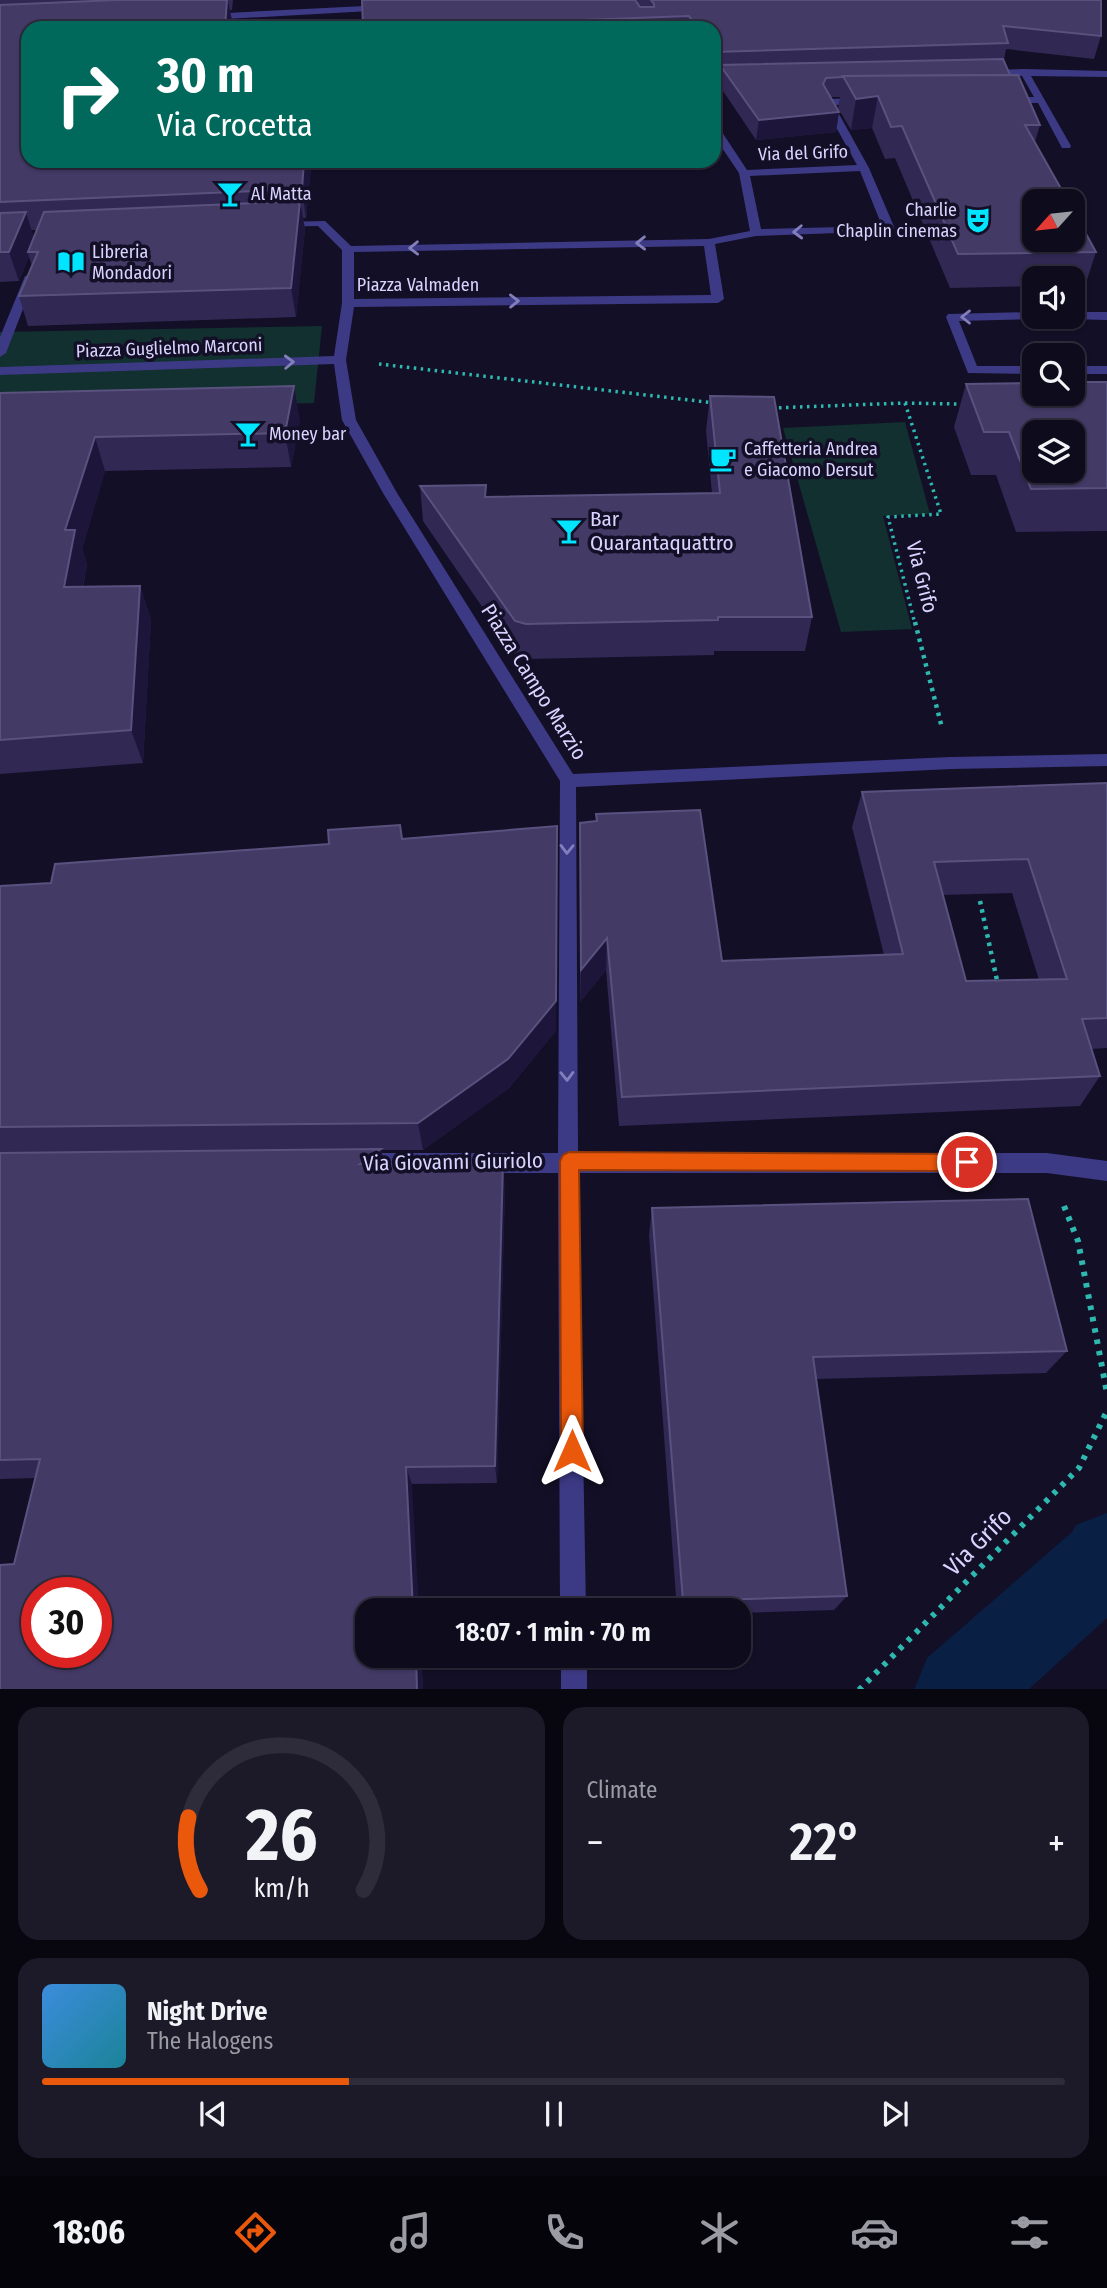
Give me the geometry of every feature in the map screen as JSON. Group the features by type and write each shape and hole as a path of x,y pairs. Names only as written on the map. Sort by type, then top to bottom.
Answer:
{"street":[{"path":"281,0 281,13"},
{"path":"199,17 390,8"},
{"path":"1024,72 1066,146"},
{"path":"970,73 1107,74"},
{"path":"995,100 1041,100"},
{"name":"Via del Grifo","path":"721,138 744,173 756,233 889,229 864,169 827,102 869,101"},
{"name":"Via del Grifo","path":"744,173 864,169"},
{"path":"266,225 321,223 348,249"},
{"name":"Piazza Valmaden","path":"709,242 718,299 348,303 348,249 709,242 756,233"},
{"path":"0,353 32,272"},
{"name":"Piazza Campo Marzio","path":"348,303 340,360 349,420 390,493 568,780 1107,760"},
{"path":"1022,316 952,317 972,370 1022,370"},
{"path":"1085,316 1107,316"},
{"name":"Piazza Guglielmo Marconi","path":"0,371 340,360"},
{"path":"1085,370 1107,370"},
{"name":"Via Giovanni Giuriolo","path":"568,780 565,989 573,1598"},
{"path":"569,1161 1047,1163 1107,1171"},
{"name":"Via Giovanni Giuriolo","path":"347,1163 569,1161"},
{"path":"574,1668 574,1689"}],"path":[{"path":"340,360 715,403"},
{"name":"Via Grifo","path":"770,408 905,403 941,514 888,517 951,764"},
{"path":"980,901 999,988"},
{"path":"1047,1163 1077,1241 1107,1393"},
{"name":"Via Grifo","path":"859,1689 1079,1468 1107,1411"}],"green space":[{"path":"322,326 314,403 0,414 0,332"},
{"path":"905,422 930,514 883,516 912,629 841,632 783,428"}],"building":[{"path":"116,0 227,0 226,21 21,21 21,168 304,168 302,189 0,202 0,5"},
{"path":"362,0 635,0 640,7 654,7 651,0 1101,0 1101,36 1003,26 1008,43 721,52 721,21 692,21 689,16 553,21 363,21"},
{"path":"1003,59 1010,75 826,78 823,84 839,112 759,120 721,65"},
{"path":"1018,75 1040,125 1025,125 1061,189 1022,189 1022,252 1085,252 1085,232 1096,252 958,254 902,126 891,127 878,96 856,99 843,76"},
{"path":"300,201 291,288 19,296 38,252 28,252 44,212"},
{"path":"26,212 9,252 0,252 0,213"},
{"path":"1085,382 1107,382 1107,488 1031,489 1029,483 1085,483 1085,420 1022,420 1022,466 1009,432 984,432 966,384 1022,383 1022,406 1085,406"},
{"path":"294,386 285,433 95,437 65,530 75,530 64,587 140,586 131,730 0,740 0,393"},
{"path":"710,396 774,397 812,617 718,617 718,620 526,624 515,621 420,486 486,485 485,497 720,493"},
{"path":"1107,783 1107,1018 1082,1019 1100,1076 622,1097 607,938 581,970 580,823 597,821 596,814 700,810 722,961 903,954 862,792","holes":["1028,859 1067,979 966,981 934,862"]},
{"path":"400,825 402,839 557,826 556,1001 508,1059 418,1123 0,1127 0,886 51,883 55,864 329,844 328,830"},
{"path":"381,1149 360,1164 503,1162 495,1466 406,1467 412,1598 355,1598 355,1668 416,1668 417,1689 0,1689 0,1565 14,1564 40,1459 0,1460 0,1153"},
{"path":"1028,1199 1067,1351 813,1357 847,1596 683,1598 652,1208"}],"waterway":[{"path":"960,1689 1103,1563 1107,1556"}],"place":[{"name":"Al Matta","path":"230,194"},
{"name":"Charlie Chaplin cinemas","path":"978,220"},
{"name":"Libreria Mondadori","path":"71,262"},
{"name":"Money bar","path":"248,434"},
{"name":"Caffetteria Andrea e Giacomo Dersut","path":"723,459"},
{"name":"Bar Quarantaquattro","path":"569,531"}],"route":[{"path":"572,1451 569,1161 967,1162"}]}
